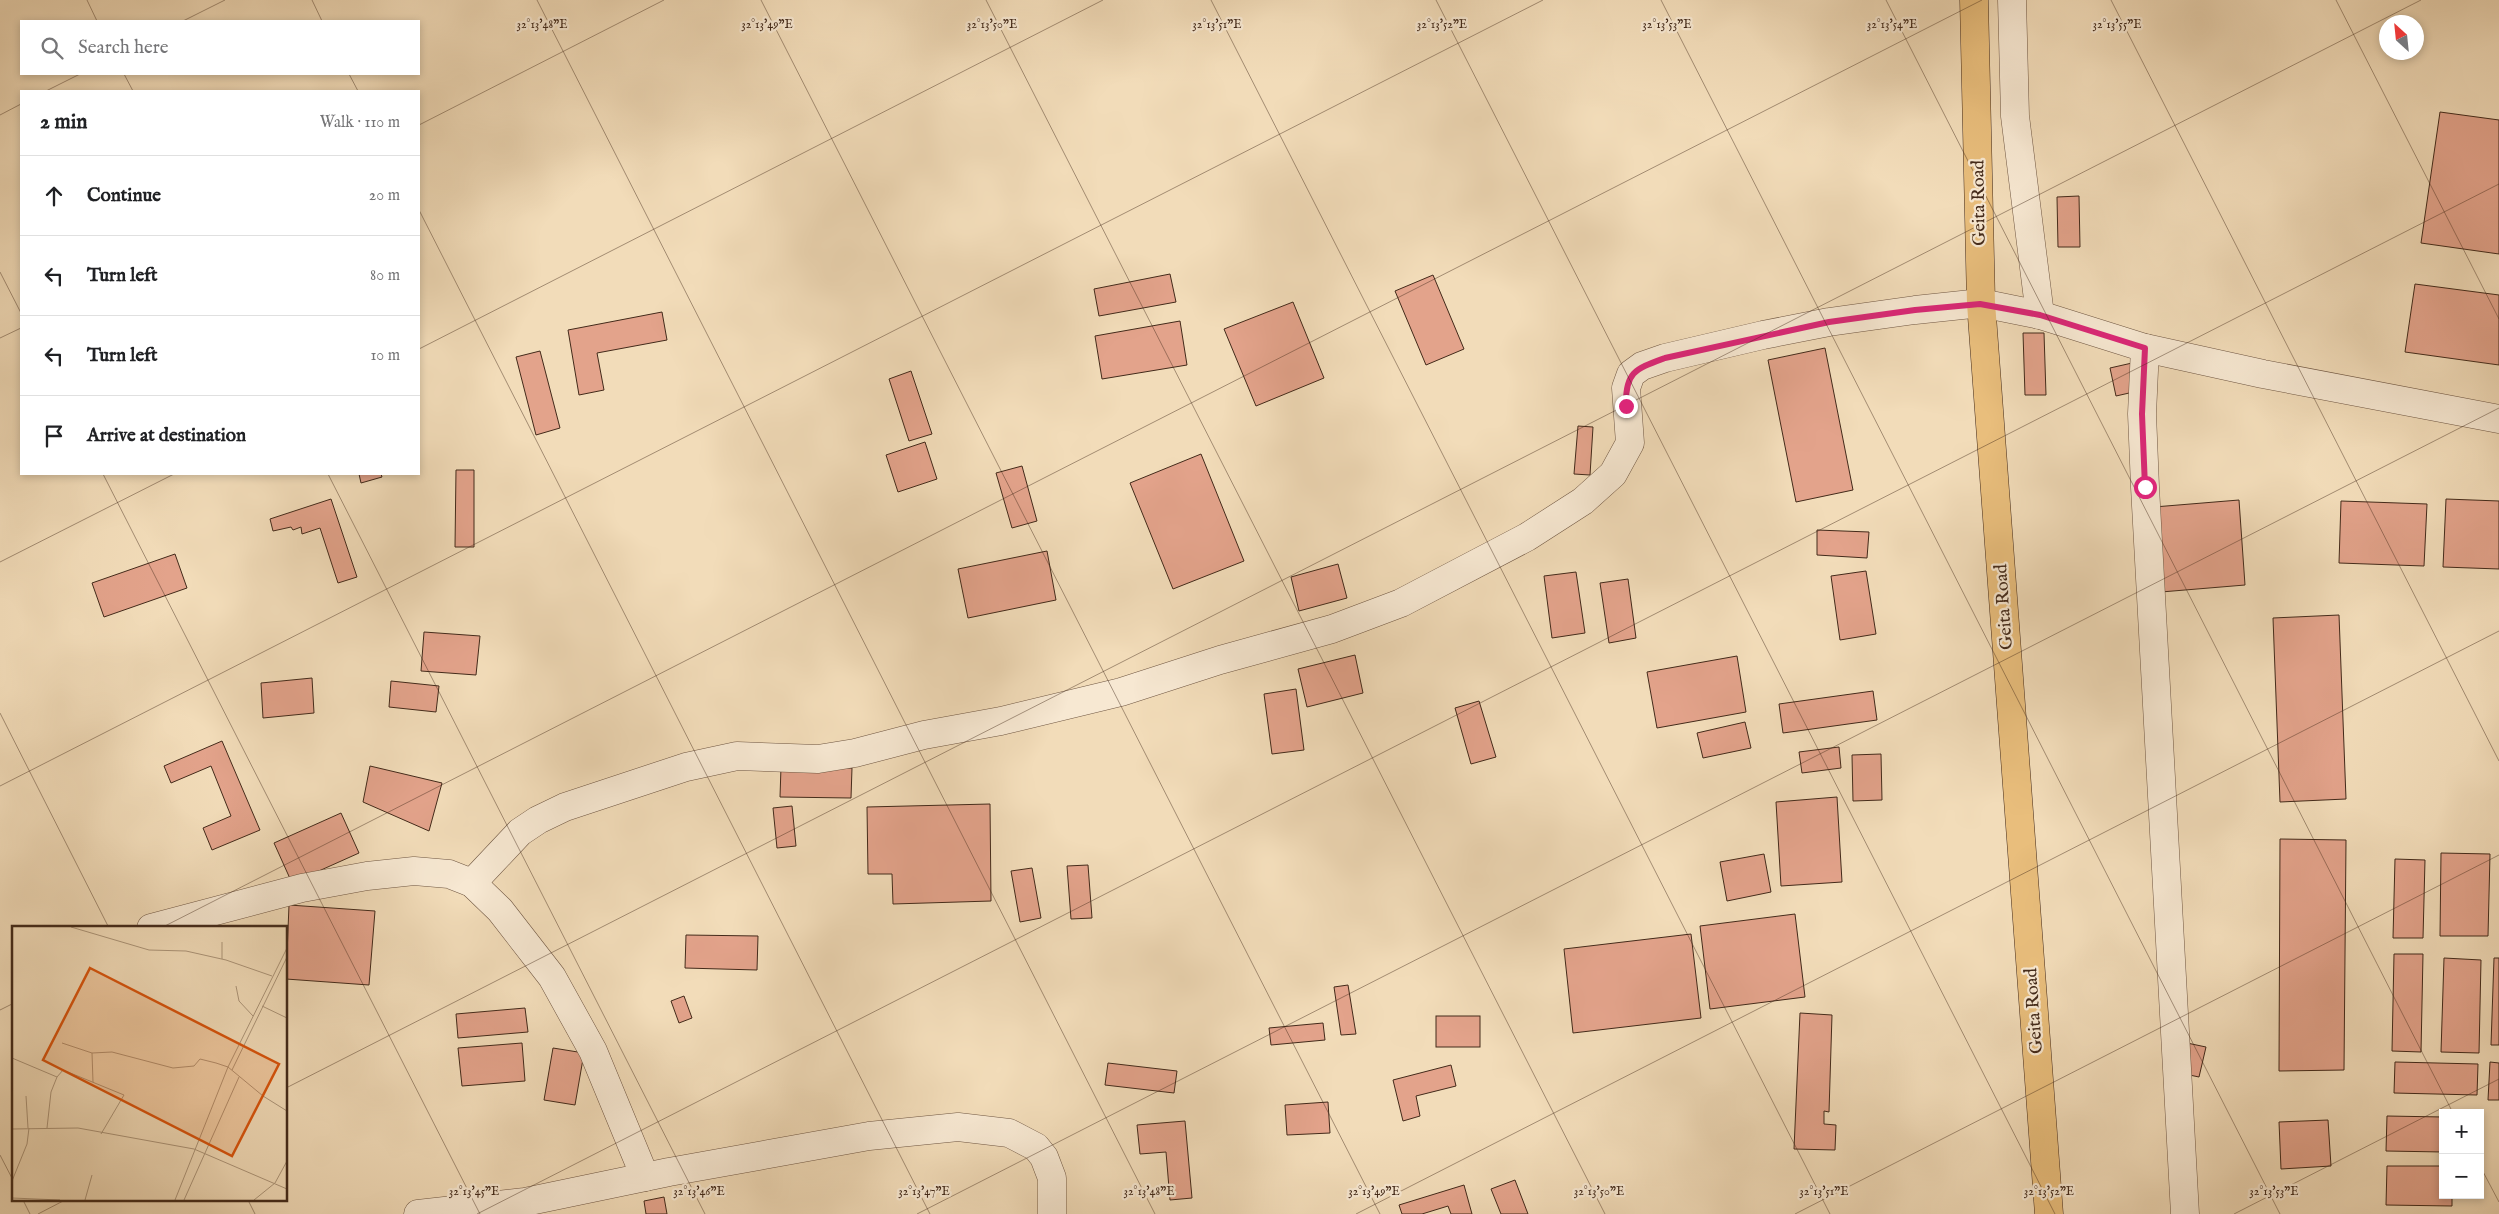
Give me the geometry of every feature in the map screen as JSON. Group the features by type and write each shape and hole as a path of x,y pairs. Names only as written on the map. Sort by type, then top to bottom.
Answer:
{"highway":[{"name":"Geita Road","path":"1974,0 1980,304 2049,1214"}],"street":[{"path":"2012,0 2015,116 2040,315"},
{"path":"472,883 520,832 538,820 565,807 686,767 737,756 818,759 855,753 924,735 1001,720 1121,692 1220,660 1332,629 1401,604 1527,537 1583,501 1613,474 1630,443 1626,388 1631,374 1642,366 1665,358 1829,322 1915,310 1980,304 2040,315 2145,348 2263,374 2499,419"},
{"path":"2145,348 2142,414 2145,487 2185,1214"},
{"path":"159,926 302,888 367,876 414,870 449,874 472,883 500,910 552,978 592,1051 645,1177"},
{"path":"418,1214 525,1202 645,1177 869,1136 958,1127 1009,1133 1036,1147 1044,1157 1052,1178 1052,1214"}],"building":[{"path":"2440,112 2499,120 2499,254 2421,243"},
{"path":"2079,196 2080,247 2058,247 2057,197"},
{"path":"1170,274 1176,302 1099,316 1094,289"},
{"path":"1433,275 1464,349 1426,365 1395,291"},
{"path":"2415,284 2499,295 2499,365 2405,352"},
{"path":"1293,302 1324,378 1256,406 1224,329"},
{"path":"662,312 667,340 597,353 604,390 579,395 568,330"},
{"path":"1180,321 1187,365 1102,379 1095,336"},
{"path":"2023,333 2044,333 2046,395 2025,395"},
{"path":"1825,348 1853,490 1796,502 1768,360"},
{"path":"540,351 560,428 536,435 516,357"},
{"path":"2132,363 2138,391 2116,396 2110,368"},
{"path":"911,371 932,434 909,441 889,379"},
{"path":"1578,426 1593,427 1590,475 1574,474"},
{"path":"925,442 937,479 898,492 886,455"},
{"path":"1201,454 1244,561 1173,589 1130,483"},
{"path":"1022,466 1037,521 1012,528 996,473"},
{"path":"456,470 474,470 474,547 455,547"},
{"path":"359,475 381,475 382,477 361,483"},
{"path":"331,499 357,577 338,583 320,528 302,534 301,527 293,530 291,527 273,531 270,519"},
{"path":"2446,499 2499,501 2499,569 2443,567"},
{"path":"2239,500 2245,585 2161,592 2154,507"},
{"path":"2341,501 2427,504 2424,566 2339,563"},
{"path":"1817,530 1869,532 1867,558 1817,555"},
{"path":"1047,551 1056,600 968,618 958,569"},
{"path":"175,554 187,588 104,617 92,583"},
{"path":"1338,564 1347,598 1299,611 1291,577"},
{"path":"1866,571 1876,634 1840,640 1831,576"},
{"path":"1576,572 1585,633 1552,638 1544,576"},
{"path":"1628,579 1636,638 1609,643 1600,583"},
{"path":"2339,615 2346,799 2280,802 2273,618"},
{"path":"424,632 480,636 476,675 421,671"},
{"path":"1355,655 1363,693 1307,707 1298,669"},
{"path":"1737,656 1746,712 1657,728 1647,672"},
{"path":"312,678 314,713 263,718 261,683"},
{"path":"391,681 439,686 436,712 389,707"},
{"path":"1296,689 1304,750 1272,754 1264,694"},
{"path":"1873,691 1877,720 1783,733 1779,704"},
{"path":"1479,701 1496,757 1471,764 1455,708"},
{"path":"1745,722 1751,748 1703,758 1697,733"},
{"path":"222,741 260,830 212,850 203,828 231,816 211,766 171,783 164,766"},
{"path":"1839,747 1841,768 1802,773 1799,752"},
{"path":"1881,754 1882,800 1853,801 1852,755"},
{"path":"370,766 442,783 429,831 363,802"},
{"path":"781,767 852,768 851,798 780,797"},
{"path":"1837,797 1842,882 1781,886 1776,802"},
{"path":"990,804 991,901 893,904 892,874 868,874 867,807"},
{"path":"792,806 796,846 777,848 773,808"},
{"path":"341,813 359,853 292,883 274,843"},
{"path":"2280,839 2346,840 2344,1070 2279,1071"},
{"path":"2441,853 2490,854 2488,936 2440,936"},
{"path":"1764,854 1771,892 1727,901 1720,862"},
{"path":"2395,859 2425,860 2423,938 2393,938"},
{"path":"1088,865 1092,918 1071,919 1067,866"},
{"path":"1032,868 1041,918 1020,922 1011,871"},
{"path":"289,905 375,911 369,985 288,979"},
{"path":"1795,914 1805,997 1710,1009 1700,926"},
{"path":"1691,934 1701,1018 1573,1033 1564,949"},
{"path":"686,935 758,936 757,970 685,968"},
{"path":"2394,954 2423,954 2421,1052 2392,1051"},
{"path":"2444,958 2481,960 2479,1053 2441,1052"},
{"path":"2494,958 2499,958 2499,1045 2491,1045"},
{"path":"1348,985 1356,1034 1341,1035 1334,987"},
{"path":"684,996 692,1018 679,1023 671,1001"},
{"path":"525,1008 528,1032 458,1038 456,1014"},
{"path":"1800,1013 1832,1015 1829,1112 1824,1111 1824,1124 1836,1125 1835,1150 1794,1149"},
{"path":"1436,1016 1480,1016 1480,1047 1436,1047"},
{"path":"1323,1023 1325,1040 1271,1045 1269,1028"},
{"path":"522,1043 525,1081 462,1086 458,1048"},
{"path":"2187,1043 2206,1047 2199,1077 2180,1073"},
{"path":"553,1048 584,1053 575,1105 544,1100"},
{"path":"2395,1062 2478,1064 2477,1095 2394,1093"},
{"path":"2490,1062 2499,1063 2499,1100 2488,1100"},
{"path":"1108,1063 1177,1071 1174,1093 1105,1085"},
{"path":"1451,1065 1456,1086 1416,1096 1420,1116 1403,1121 1393,1080"},
{"path":"1328,1102 1330,1133 1287,1135 1285,1105"},
{"path":"2387,1116 2439,1117 2439,1152 2386,1151"},
{"path":"2328,1120 2331,1166 2281,1169 2279,1122"},
{"path":"1185,1121 1192,1198 1170,1200 1166,1152 1140,1154 1137,1125"},
{"path":"2387,1166 2439,1166 2439,1199 2452,1199 2452,1206 2386,1205"},
{"path":"1515,1180 1528,1214 1501,1214 1491,1189"},
{"path":"1464,1185 1472,1214 1451,1214 1448,1206 1422,1214 1402,1214 1399,1205"},
{"path":"664,1197 667,1214 646,1214 644,1201"}],"route":[{"path":"1626,406 1626,388 1631,374 1642,366 1665,358 1829,322 1915,310 1980,304 2040,315 2145,348 2142,414 2145,487"}]}
